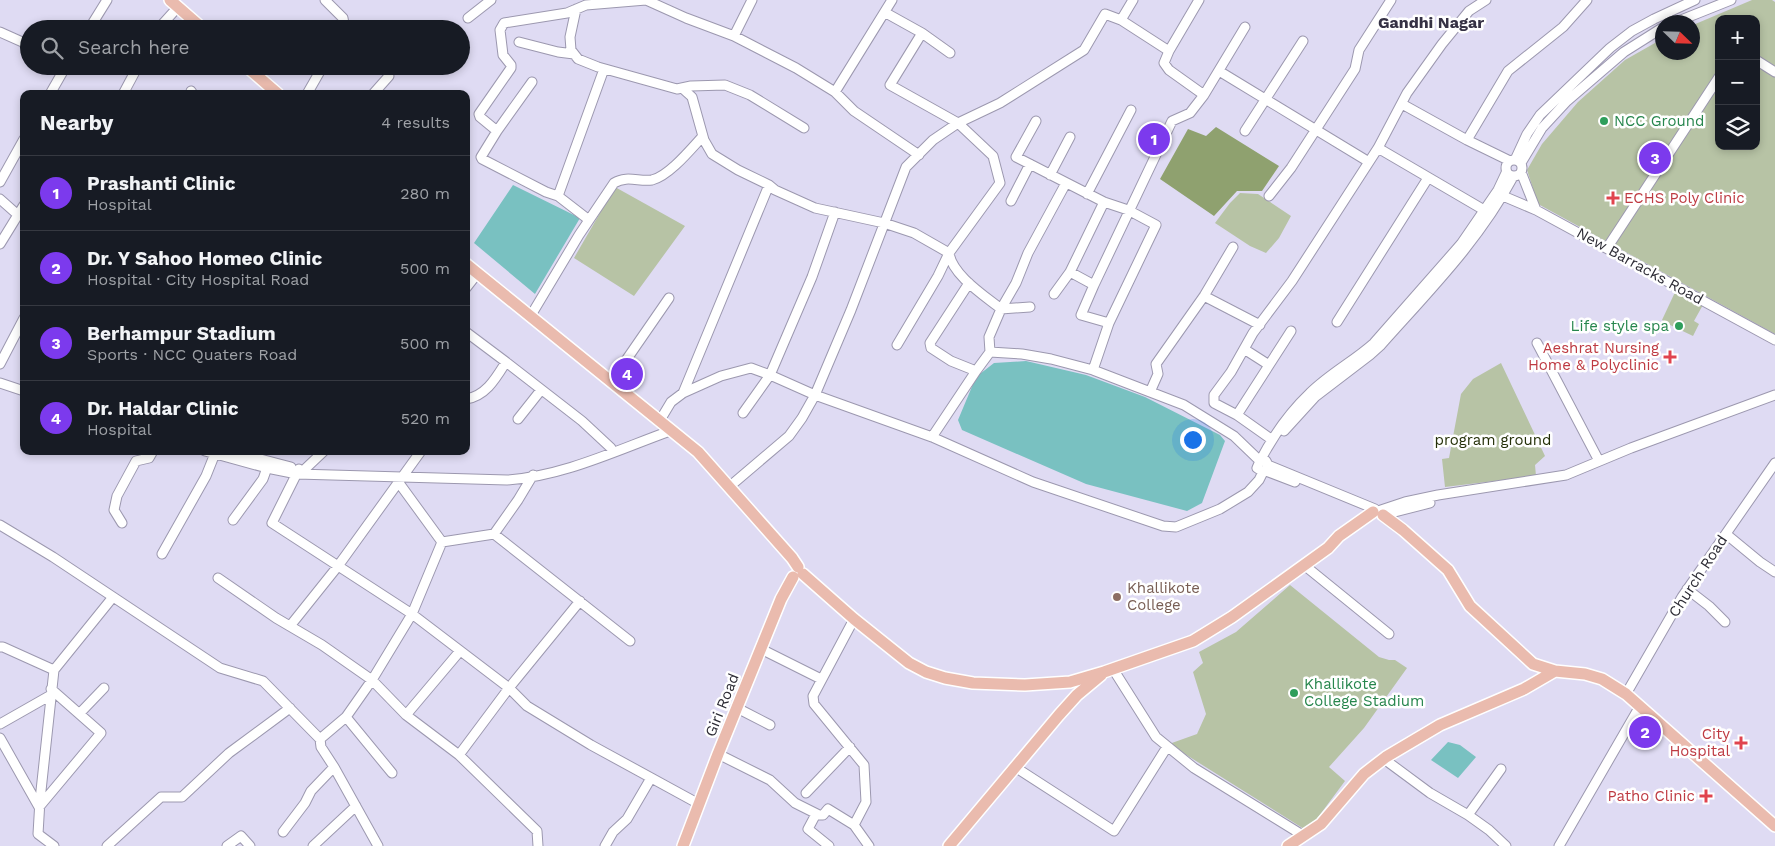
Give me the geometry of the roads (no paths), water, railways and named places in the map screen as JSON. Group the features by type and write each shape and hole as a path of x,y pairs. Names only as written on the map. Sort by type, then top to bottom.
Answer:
{"main road":[{"path":"175,3 193,20"},
{"path":"256,75 273,90"},
{"path":"470,268 698,452 792,558 798,573 910,663 926,672 945,678 973,683 1025,685 1070,682 1193,642 1232,617 1328,548 1343,540 1377,513 1403,530 1448,570 1470,606 1533,664 1556,671 1585,674 1602,679 1626,694 1775,826"},
{"name":"Giri Road","path":"683,846 718,754 781,600 798,573"},
{"path":"948,846 1059,715 1109,670"},
{"path":"1288,846 1320,824 1364,774 1384,759 1440,724 1524,689 1556,671"},
{"path":"1070,682 1078,696"}],"street":[{"path":"95,20 107,0"},
{"path":"325,0 343,20"},
{"path":"468,18 491,0"},
{"path":"497,131 479,114 511,68 511,65 503,55 500,30 504,23 567,13 576,10 585,2 646,0 686,18 734,36 796,68 835,92 854,111 919,154"},
{"path":"734,36 752,0"},
{"path":"835,92 886,13 892,0"},
{"path":"1121,20 1133,0"},
{"path":"1199,0 1164,63 1169,70 1204,95"},
{"path":"1269,196 1292,168 1355,69 1359,50 1391,0"},
{"path":"1271,439 1237,415 1214,403 1214,395 1231,372 1260,325 1292,281 1378,148 1407,93 1442,44 1469,11 1486,0"},
{"path":"1467,140 1508,71 1563,27 1588,0"},
{"path":"665,427 672,402 683,393 721,376 750,368 815,395 932,437 1033,482 1163,526 1176,527 1197,519 1220,509 1254,486 1277,438 1315,397 1370,355 1461,255 1503,196 1527,134 1540,115 1582,73 1632,31 1683,2 1695,0"},
{"path":"1694,15 1731,0"},
{"path":"164,20 175,3"},
{"path":"576,10 570,37 571,50 578,59 604,69 677,89 725,84 750,95 804,128"},
{"path":"886,13 922,33 950,53"},
{"path":"729,487 789,436 802,418 815,395 851,310 906,167 933,140 958,123 1000,103 1084,50 1105,14 1121,20 1169,51"},
{"path":"1108,323 1081,315 1128,210 1172,121 1190,113 1204,95 1245,27"},
{"path":"0,32 20,41"},
{"path":"1263,466 1271,439 1310,392 1358,357 1379,337 1460,244 1542,128 1567,100 1624,52 1655,32"},
{"path":"897,345 938,276 949,253 1000,184 993,156 958,123 890,85 922,33"},
{"path":"1244,131 1303,41"},
{"path":"520,42 558,52 574,54"},
{"path":"1760,63 1775,72"},
{"path":"558,196 604,69"},
{"path":"1219,71 1369,162"},
{"path":"52,90 61,75"},
{"path":"125,90 133,75"},
{"path":"309,90 318,75"},
{"path":"377,90 389,76"},
{"path":"532,82 481,157 546,192 558,196 589,220"},
{"path":"1607,248 1715,83"},
{"path":"682,88 692,97 703,136 712,154 775,190 815,208 884,222 914,233 949,253"},
{"path":"1402,104 1514,168 1536,210"},
{"path":"1087,194 1131,110"},
{"path":"1036,121 1016,157 1087,194 1128,210 1156,225 1108,323 1093,370"},
{"path":"530,317 589,220 614,183 620,179 650,180 657,178 671,168 703,136"},
{"path":"1050,175 1070,137"},
{"path":"0,182 20,147"},
{"path":"1378,148 1484,210"},
{"path":"1012,201 1030,164"},
{"path":"1337,322 1428,178"},
{"path":"932,437 990,352 989,338 1001,309 1016,282 1028,253 1066,183"},
{"path":"683,393 769,185"},
{"name":"New Barracks Road","path":"1503,196 1536,210 1775,340"},
{"path":"0,199 18,214"},
{"path":"1054,294 1070,272 1104,202"},
{"path":"0,244 20,211"},
{"path":"743,413 770,375 812,277 835,212"},
{"path":"1150,392 1158,374 1156,364 1204,296 1233,247"},
{"path":"949,253 950,262 969,283 1001,309 1030,307"},
{"path":"1070,272 1094,285"},
{"path":"470,283 477,274"},
{"path":"969,283 930,343 931,348 951,361 976,371"},
{"path":"1204,296 1260,325"},
{"path":"611,382 670,298"},
{"path":"0,364 20,326"},
{"path":"1237,415 1291,331"},
{"path":"470,335 582,421 611,448"},
{"path":"1537,344 1599,462"},
{"path":"1244,349 1269,365"},
{"path":"990,352 1022,354 1051,359 1093,370 1184,405 1234,436 1263,466 1377,513 1441,500 1567,480 1710,424 1719,415"},
{"path":"470,398 484,391 506,362"},
{"path":"0,379 20,385"},
{"path":"0,383 20,390"},
{"path":"518,419 541,390"},
{"path":"1377,513 1406,502 1438,495 1566,475 1775,395"},
{"path":"494,534 533,475 557,468 665,427"},
{"path":"224,455 300,471 403,477 533,475 559,472 665,427"},
{"path":"122,523 114,510 117,496 136,460 149,458 151,455"},
{"path":"162,554 206,476 214,455"},
{"path":"240,455 268,465"},
{"path":"319,455 300,471 272,523 412,614 509,688 527,706 591,745 699,804"},
{"path":"290,626 338,566 418,455"},
{"name":"Church Road","path":"1626,694 1687,589 1775,463"},
{"path":"233,520 263,479 268,465"},
{"path":"403,477 442,542"},
{"path":"0,526 53,557 220,668 263,681 320,739 321,747 378,846"},
{"path":"442,542 494,534 630,641"},
{"path":"1726,534 1775,572"},
{"path":"320,739 346,717 372,680 412,614 442,542"},
{"path":"1304,565 1389,634"},
{"path":"218,578 322,645 372,680 406,715 459,755 537,831 538,846"},
{"path":"1687,589 1709,606 1725,622"},
{"path":"54,846 38,834 39,807 54,670 113,597"},
{"path":"459,755 509,688 580,601"},
{"path":"854,619 813,696 814,704 864,765 866,802 854,825"},
{"path":"0,647 54,670"},
{"path":"761,649 821,679"},
{"path":"406,715 460,651"},
{"path":"1109,670 1156,737 1194,768 1304,836"},
{"path":"80,712 104,688"},
{"path":"39,807 101,733 80,712 51,692"},
{"path":"0,724 51,692"},
{"path":"1559,846 1640,706"},
{"path":"107,846 161,797 182,797 228,753 290,708"},
{"path":"737,708 770,725"},
{"path":"346,717 392,773"},
{"path":"0,738 39,807"},
{"path":"806,793 850,747"},
{"path":"1015,766 1114,831 1168,747"},
{"path":"718,754 770,780 795,803 816,814 823,815 828,809 854,825 869,846"},
{"path":"1384,759 1430,793 1468,815 1489,830 1506,846"},
{"path":"283,832 305,803 311,791 334,767"},
{"path":"1468,815 1501,769"},
{"path":"605,846 612,832 627,819 651,778"},
{"path":"313,846 356,806"},
{"path":"816,814 808,829 829,846"},
{"path":"227,846 241,836 250,846"}],"place":[{"name":"NCC Ground","path":"1604,121"},
{"name":"Prashanti Clinic","path":"1154,139"},
{"name":"Berhampur Stadium","path":"1655,158"},
{"name":"ECHS Poly Clinic","path":"1613,198"},
{"name":"Life style spa","path":"1679,326"},
{"name":"Aeshrat Nursing Home & Polyclinic","path":"1670,357"},
{"name":"Dr. Haldar Clinic","path":"627,374"},
{"name":"Khallikote College","path":"1117,597"},
{"name":"Khallikote College Stadium","path":"1294,693"},
{"name":"Dr. Y Sahoo Homeo Clinic","path":"1645,732"},
{"name":"City Hospital","path":"1741,743"},
{"name":"Patho Clinic","path":"1706,796"}],"district":[{"name":"Gandhi Nagar","path":"1431,22"}],"park label":[{"name":"program ground","path":"1493,440"}]}
